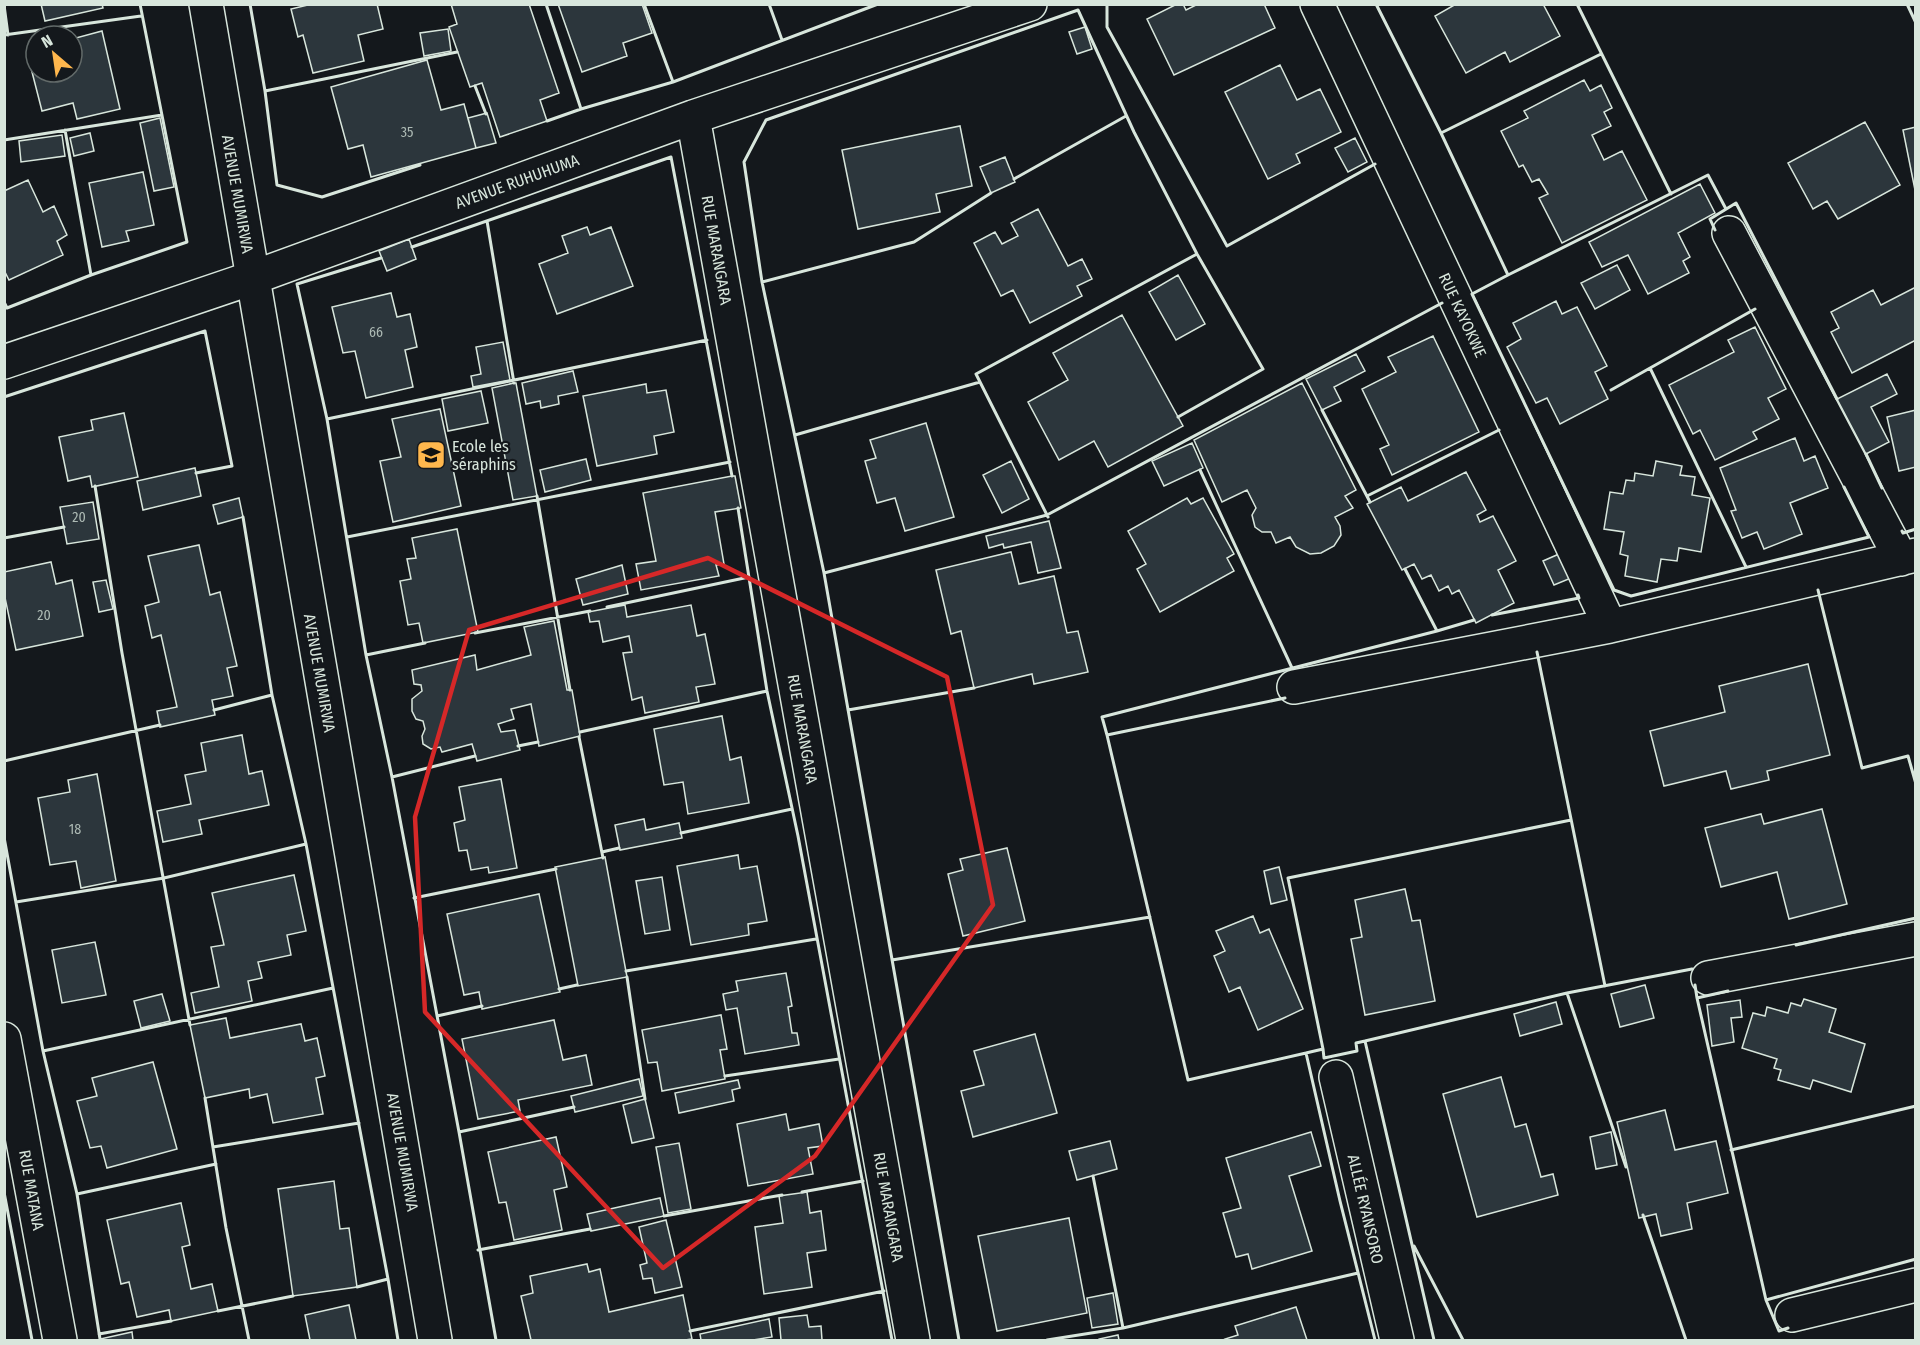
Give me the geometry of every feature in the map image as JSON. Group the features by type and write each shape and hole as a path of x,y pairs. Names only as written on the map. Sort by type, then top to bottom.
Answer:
{"street":[{"name":"AVENUE MUMIRWA","path":"206,4 435,1341"},
{"name":"AVENUE RUHUHUMA","path":"4,362 252,278 693,117 1030,4"},
{"name":"RUE KAYOKWE","path":"1317,4 1610,626"},
{"name":"RUE MARANGARA","path":"693,117 913,1341"},
{"path":"1294,687 1610,626 1908,557 1729,233"},
{"path":"1708,978 1916,939"},
{"name":"RUE MATANA","path":"4,1039 60,1341"},
{"name":"ALLÉE RYANSORO","path":"1336,1077 1396,1341"},
{"path":"1792,1315 1916,1285"}],"highlighted area":[{"path":"708,558 947,677 993,905 815,1156 663,1268 425,1012 415,817 469,630"}],"building":[{"path":"41,4 102,4 103,8 45,21"},
{"path":"312,4 377,4 383,29 358,35 364,61 313,73 303,35 298,37 291,9"},
{"path":"451,4 529,4 559,93 540,100 547,121 500,137 482,83 470,87 449,27 457,24"},
{"path":"558,4 642,4 652,33 623,43 627,56 582,72"},
{"path":"1177,4 1183,4 1186,10 1198,4 1264,4 1275,28 1174,75 1147,19"},
{"path":"1456,4 1543,4 1560,36 1510,62 1505,52 1466,73 1435,16"},
{"path":"1085,27 1092,49 1077,54 1069,32"},
{"path":"448,29 451,51 424,56 420,33"},
{"path":"102,31 120,109 77,119 73,103 42,111 35,84 84,84 84,36"},
{"path":"427,60 441,110 464,104 476,148 371,177 363,145 348,149 331,87"},
{"path":"1280,65 1297,100 1320,89 1341,132 1296,154 1300,163 1268,179 1225,92"},
{"path":"1584,80 1590,91 1601,85 1612,108 1604,112 1611,126 1592,135 1604,160 1622,151 1647,200 1562,243 1539,198 1548,194 1539,179 1532,182 1523,165 1519,167 1501,131 1528,118 1524,111"},
{"path":"487,113 496,143 476,148 468,118"},
{"path":"160,118 174,187 154,191 140,123"},
{"path":"1865,122 1900,185 1838,219 1827,201 1813,209 1788,163"},
{"path":"960,126 972,186 936,194 940,212 858,229 842,150"},
{"path":"1916,127 1916,195 1903,130"},
{"path":"90,133 94,151 74,156 70,138"},
{"path":"62,135 65,156 21,162 19,141"},
{"path":"1355,138 1367,162 1348,172 1335,148"},
{"path":"1005,157 1015,182 991,193 980,167"},
{"path":"143,172 154,225 126,231 129,241 102,247 89,183"},
{"path":"28,180 43,212 54,206 67,235 57,241 63,255 9,280 4,270 4,191"},
{"path":"1700,184 1715,213 1678,233 1690,257 1683,261 1689,273 1648,294 1628,255 1602,267 1589,242"},
{"path":"1038,209 1068,266 1082,259 1092,279 1077,286 1082,296 1030,323 1013,290 1001,296 974,243 995,232 1002,244 1018,236 1011,223"},
{"path":"587,227 590,235 611,227 633,286 557,314 539,264 568,253 562,236"},
{"path":"409,239 416,259 387,271 379,251"},
{"path":"1617,265 1630,290 1595,309 1581,283"},
{"path":"1178,275 1205,324 1176,340 1149,292"},
{"path":"1916,287 1916,340 1852,373 1831,332 1839,328 1831,312 1873,290 1881,305"},
{"path":"391,293 397,317 410,314 417,347 405,350 413,387 366,398 355,351 343,353 332,307"},
{"path":"1556,301 1562,314 1577,307 1607,366 1595,372 1608,399 1560,424 1547,398 1536,403 1507,347 1521,339 1513,323"},
{"path":"1122,315 1183,426 1108,467 1094,441 1059,460 1028,402 1068,380 1053,353"},
{"path":"1755,327 1786,389 1768,398 1779,419 1753,432 1757,439 1715,460 1700,430 1693,434 1669,385 1734,352 1728,340"},
{"path":"1433,336 1479,432 1392,475 1380,449 1389,445 1362,389 1396,372 1388,357"},
{"path":"503,342 510,380 473,387 471,376 481,374 476,347"},
{"path":"1356,354 1365,371 1334,387 1341,401 1322,410 1306,379"},
{"path":"573,371 578,392 558,396 559,404 541,408 540,401 526,404 522,383"},
{"path":"1887,374 1897,394 1871,407 1889,442 1866,454 1837,399"},
{"path":"516,383 537,496 513,500 492,388"},
{"path":"1302,383 1356,490 1345,496 1353,508 1335,517 1340,526 1341,535 1334,546 1321,553 1310,554 1296,547 1290,537 1276,543 1271,532 1262,532 1255,527 1252,515 1256,508 1247,490 1222,502 1194,440"},
{"path":"646,384 647,393 666,390 674,432 654,436 657,454 597,466 583,396"},
{"path":"481,391 488,423 448,431 442,399"},
{"path":"440,409 461,506 393,522 380,461 401,457 392,419"},
{"path":"1916,410 1916,467 1899,471 1887,417"},
{"path":"124,413 138,477 92,487 90,476 68,481 59,437 93,430 91,420"},
{"path":"926,423 954,517 905,531 895,498 877,503 865,461 876,458 870,440"},
{"path":"1795,438 1804,461 1815,456 1828,488 1790,503 1802,534 1764,549 1757,532 1742,538 1731,511 1736,510 1720,468"},
{"path":"1192,443 1203,468 1164,486 1152,461"},
{"path":"586,459 591,480 545,492 540,470"},
{"path":"1011,461 1029,499 1002,513 983,475"},
{"path":"1656,461 1682,466 1680,475 1695,477 1692,495 1710,498 1701,552 1679,548 1677,561 1661,559 1657,582 1625,576 1628,556 1620,554 1624,532 1604,529 1610,492 1623,494 1626,480 1634,481 1635,473 1653,476"},
{"path":"195,468 201,496 143,510 137,481"},
{"path":"1466,472 1486,510 1477,515 1480,522 1493,516 1516,561 1498,570 1514,603 1476,623 1459,590 1452,594 1448,586 1439,591 1431,575 1422,579 1414,564 1402,570 1367,504 1401,487 1408,501"},
{"path":"735,476 741,508 715,512 724,564 716,565 719,576 641,590 636,564 656,561 643,493"},
{"path":"239,498 243,517 218,524 213,505"},
{"path":"1187,498 1191,504 1203,498 1234,554 1227,558 1234,571 1160,612 1137,569 1146,564 1128,531"},
{"path":"93,502 99,539 67,544 60,507"},
{"path":"1049,521 1061,568 1038,573 1031,542 1004,548 1003,544 989,548 986,536"},
{"path":"457,529 478,632 423,643 419,623 408,625 400,581 411,579 407,559 416,558 412,538"},
{"path":"199,545 210,595 220,592 237,666 227,668 233,696 212,700 215,715 160,727 157,711 177,707 161,635 152,638 145,606 159,602 148,556"},
{"path":"1011,552 1019,584 1054,576 1067,633 1078,631 1088,672 1034,684 1032,674 974,688 961,631 951,634 936,570"},
{"path":"1559,554 1576,576 1554,585 1543,561"},
{"path":"51,562 56,584 72,580 83,636 16,650 4,593 4,572"},
{"path":"622,565 628,594 583,605 576,579"},
{"path":"106,580 113,609 99,612 93,582"},
{"path":"625,605 627,617 691,605 697,636 705,634 715,684 696,687 699,702 645,713 642,697 632,700 623,653 632,652 629,636 603,642 599,621 590,622 588,612"},
{"path":"554,621 567,690 572,690 580,736 539,746 531,704 511,709 514,719 498,724 501,732 515,730 520,750 477,761 472,744 442,752 440,747 431,749 423,744 422,736 425,729 423,721 416,719 412,711 412,699 422,691 421,685 414,684 412,670 475,655 477,670 531,655 524,627"},
{"path":"1808,664 1830,755 1767,771 1769,780 1731,789 1726,771 1664,786 1650,731 1725,712 1719,686"},
{"path":"722,716 730,760 741,757 749,803 688,814 683,782 664,785 654,729"},
{"path":"242,735 249,774 262,771 269,805 199,820 202,834 163,842 157,811 191,804 185,775 206,771 201,743"},
{"path":"97,774 116,881 81,888 76,861 50,865 38,798 70,792 68,780"},
{"path":"501,779 517,868 489,873 488,867 471,870 467,850 459,851 454,823 465,820 459,787"},
{"path":"1822,809 1847,904 1789,919 1777,872 1721,887 1705,828 1761,814 1764,824"},
{"path":"644,819 646,830 679,823 682,838 620,850 615,825"},
{"path":"1007,848 1025,921 963,936 948,874 963,870 960,859"},
{"path":"738,855 740,869 757,866 767,921 748,924 749,935 691,945 677,866"},
{"path":"605,857 627,977 578,986 555,867"},
{"path":"1279,867 1287,900 1271,904 1264,871"},
{"path":"294,875 306,931 287,935 291,955 258,962 262,978 248,981 252,1001 195,1013 191,993 219,987 211,947 224,945 212,893"},
{"path":"662,877 670,930 645,934 636,881"},
{"path":"1405,889 1412,921 1420,920 1435,1001 1365,1015 1351,939 1362,937 1355,900"},
{"path":"539,894 560,992 482,1009 479,992 464,995 447,914"},
{"path":"1253,916 1260,933 1269,929 1303,1009 1258,1030 1240,987 1229,992 1214,956 1225,951 1216,931"},
{"path":"95,942 106,995 62,1003 52,950"},
{"path":"786,973 792,1006 788,1007 792,1033 797,1033 799,1045 745,1054 737,1008 726,1010 723,994 738,991 736,981"},
{"path":"1645,985 1654,1018 1620,1027 1611,994"},
{"path":"162,994 170,1021 141,1028 134,1001"},
{"path":"1804,999 1836,1009 1829,1032 1865,1044 1851,1092 1813,1080 1810,1089 1778,1080 1781,1070 1774,1068 1777,1059 1742,1048 1753,1013 1765,1016 1767,1007 1788,1013 1791,1003 1801,1006"},
{"path":"1740,1000 1742,1017 1731,1018 1734,1042 1712,1046 1707,1005"},
{"path":"1556,1002 1562,1024 1520,1036 1514,1014"},
{"path":"721,1015 727,1049 720,1050 725,1079 662,1091 657,1062 648,1063 642,1030"},
{"path":"226,1018 230,1038 301,1024 305,1041 317,1038 325,1076 316,1078 323,1114 273,1123 267,1094 250,1098 249,1089 205,1098 190,1025"},
{"path":"554,1020 563,1060 586,1055 592,1085 518,1100 520,1111 478,1119 462,1039"},
{"path":"1035,1034 1057,1113 973,1137 961,1091 984,1085 974,1051"},
{"path":"153,1062 177,1149 107,1168 101,1146 90,1148 77,1101 97,1096 92,1078"},
{"path":"1501,1077 1515,1127 1526,1124 1541,1177 1553,1174 1558,1195 1477,1217 1443,1094"},
{"path":"639,1079 643,1096 575,1112 571,1096"},
{"path":"738,1080 740,1088 732,1090 734,1101 679,1113 675,1093"},
{"path":"645,1099 654,1138 632,1143 623,1105"},
{"path":"1665,1110 1675,1150 1716,1141 1728,1193 1687,1203 1692,1229 1661,1236 1656,1214 1639,1218 1617,1122"},
{"path":"786,1114 789,1130 819,1124 823,1146 808,1148 813,1174 748,1186 737,1124"},
{"path":"1311,1132 1321,1166 1289,1176 1312,1251 1252,1269 1248,1254 1236,1257 1223,1213 1241,1208 1226,1158"},
{"path":"1611,1132 1617,1165 1596,1169 1590,1137"},
{"path":"556,1137 567,1187 554,1190 562,1230 514,1240 506,1202 499,1203 488,1152"},
{"path":"1110,1141 1117,1169 1077,1180 1069,1151"},
{"path":"679,1143 691,1209 668,1213 656,1147"},
{"path":"334,1181 340,1229 349,1228 357,1287 293,1296 278,1189"},
{"path":"807,1192 810,1213 821,1211 826,1250 807,1253 812,1287 764,1294 755,1227 783,1223 779,1196"},
{"path":"660,1198 664,1216 591,1231 587,1214"},
{"path":"181,1203 190,1245 182,1247 191,1289 212,1284 218,1311 171,1321 169,1310 137,1317 129,1282 121,1284 107,1220"},
{"path":"1069,1218 1087,1313 997,1331 978,1236"},
{"path":"666,1220 682,1287 655,1293 652,1278 643,1279 640,1265 647,1263 639,1227"},
{"path":"587,1264 589,1272 600,1269 609,1312 683,1295 692,1339 531,1340 521,1296 533,1293 530,1276"},
{"path":"1113,1293 1118,1324 1092,1328 1087,1298"},
{"path":"349,1305 356,1340 310,1340 305,1315"},
{"path":"1296,1307 1307,1340 1225,1339 1238,1335 1235,1326"},
{"path":"807,1315 809,1327 821,1326 822,1340 781,1340 779,1318"},
{"path":"769,1319 772,1337 753,1340 701,1340 700,1334"},
{"path":"132,1332 133,1340 100,1340 100,1339"},
{"path":"1118,1335 1119,1340 1099,1340 1099,1339"}],"wall":[{"path":"4,302 7,308 91,275 187,242 140,4"},
{"path":"250,4 265,91 277,185 322,197 420,165"},
{"path":"546,4 581,109"},
{"path":"644,4 673,82"},
{"path":"769,4 782,40"},
{"path":"547,121 673,82 878,4"},
{"path":"1107,4 1107,27 1227,246 1375,164"},
{"path":"1376,4 1441,133 1508,275 1472,294 1614,590 1631,596 1869,537 1844,487"},
{"path":"1577,4 1671,194"},
{"path":"1907,4 1916,23"},
{"path":"4,5 8,35"},
{"path":"959,1340 824,573 762,282 744,162 766,120 1078,10 1134,132 1197,254 1263,369 1178,417"},
{"path":"4,35 141,16"},
{"path":"265,91 457,52"},
{"path":"1441,133 1601,54"},
{"path":"475,86 486,114"},
{"path":"4,140 162,115"},
{"path":"1014,179 1126,116"},
{"path":"65,130 91,275"},
{"path":"412,247 671,157 732,476"},
{"path":"1508,275 1708,175 1726,209"},
{"path":"762,282 914,242 991,193"},
{"path":"1715,230 1710,219 1736,203 1837,399"},
{"path":"487,221 514,383"},
{"path":"1048,517 976,374 1197,254"},
{"path":"381,258 297,284 327,419 366,655 392,777 496,1340"},
{"path":"824,573 1047,515 1442,303"},
{"path":"1611,390 1755,309"},
{"path":"4,397 205,331 232,466 196,473"},
{"path":"327,419 707,340"},
{"path":"1650,368 1746,567"},
{"path":"795,435 980,382"},
{"path":"1322,410 1370,502"},
{"path":"1367,496 1499,430"},
{"path":"1866,454 1882,488"},
{"path":"347,537 730,462"},
{"path":"1200,470 1292,668"},
{"path":"95,486 122,653 190,1025"},
{"path":"537,496 570,690"},
{"path":"738,508 767,691 798,836 892,1340"},
{"path":"243,517 272,695 306,844 398,1340"},
{"path":"4,538 64,527"},
{"path":"1902,531 1903,533 1916,529"},
{"path":"1405,569 1437,631"},
{"path":"607,607 749,577"},
{"path":"1818,590 1862,768 1908,756 1916,784"},
{"path":"1492,615 1579,598 1578,595"},
{"path":"475,633 590,611"},
{"path":"1285,698 1107,735 1102,717 1474,620"},
{"path":"366,655 425,643"},
{"path":"1537,652 1605,986"},
{"path":"848,710 974,688"},
{"path":"580,732 767,691"},
{"path":"214,710 272,695"},
{"path":"4,761 160,725"},
{"path":"1107,735 1188,1080 1306,1053"},
{"path":"579,737 603,858"},
{"path":"518,746 538,742"},
{"path":"392,777 475,756"},
{"path":"681,833 792,809"},
{"path":"1323,1049 1288,878 1571,820"},
{"path":"4,837 43,1051 77,1194 100,1339"},
{"path":"16,902 164,878 306,844"},
{"path":"602,852 619,848"},
{"path":"414,898 556,869"},
{"path":"892,960 1150,917"},
{"path":"1796,945 1916,918"},
{"path":"626,971 816,939"},
{"path":"1365,1041 1567,993 1692,969"},
{"path":"627,977 645,1099"},
{"path":"559,989 577,985"},
{"path":"1695,985 1697,998 1728,991"},
{"path":"43,1051 333,988"},
{"path":"1567,993 1626,1167"},
{"path":"1697,998 1766,1300"},
{"path":"437,1016 482,1006"},
{"path":"1375,1340 1306,1053 1323,1049 1324,1058 1357,1051 1356,1043 1365,1041 1434,1340"},
{"path":"725,1076 839,1059"},
{"path":"205,1098 226,1228 249,1340"},
{"path":"1731,1150 1916,1106"},
{"path":"459,1132 574,1107"},
{"path":"213,1147 359,1123"},
{"path":"77,1194 216,1164"},
{"path":"1093,1176 1123,1328"},
{"path":"802,1192 863,1181"},
{"path":"4,1192 32,1340"},
{"path":"664,1216 782,1195"},
{"path":"1643,1215 1686,1340"},
{"path":"478,1250 590,1229"},
{"path":"1414,1246 1463,1340"},
{"path":"1788,1328 1779,1331 1766,1300 1916,1259"},
{"path":"1047,1340 1123,1328 1358,1273"},
{"path":"357,1287 388,1279"},
{"path":"690,1331 884,1291"},
{"path":"218,1311 293,1296"},
{"path":"99,1334 171,1321"}],"place":[{"name":"Ecole les séraphins","path":"431,455"}]}
